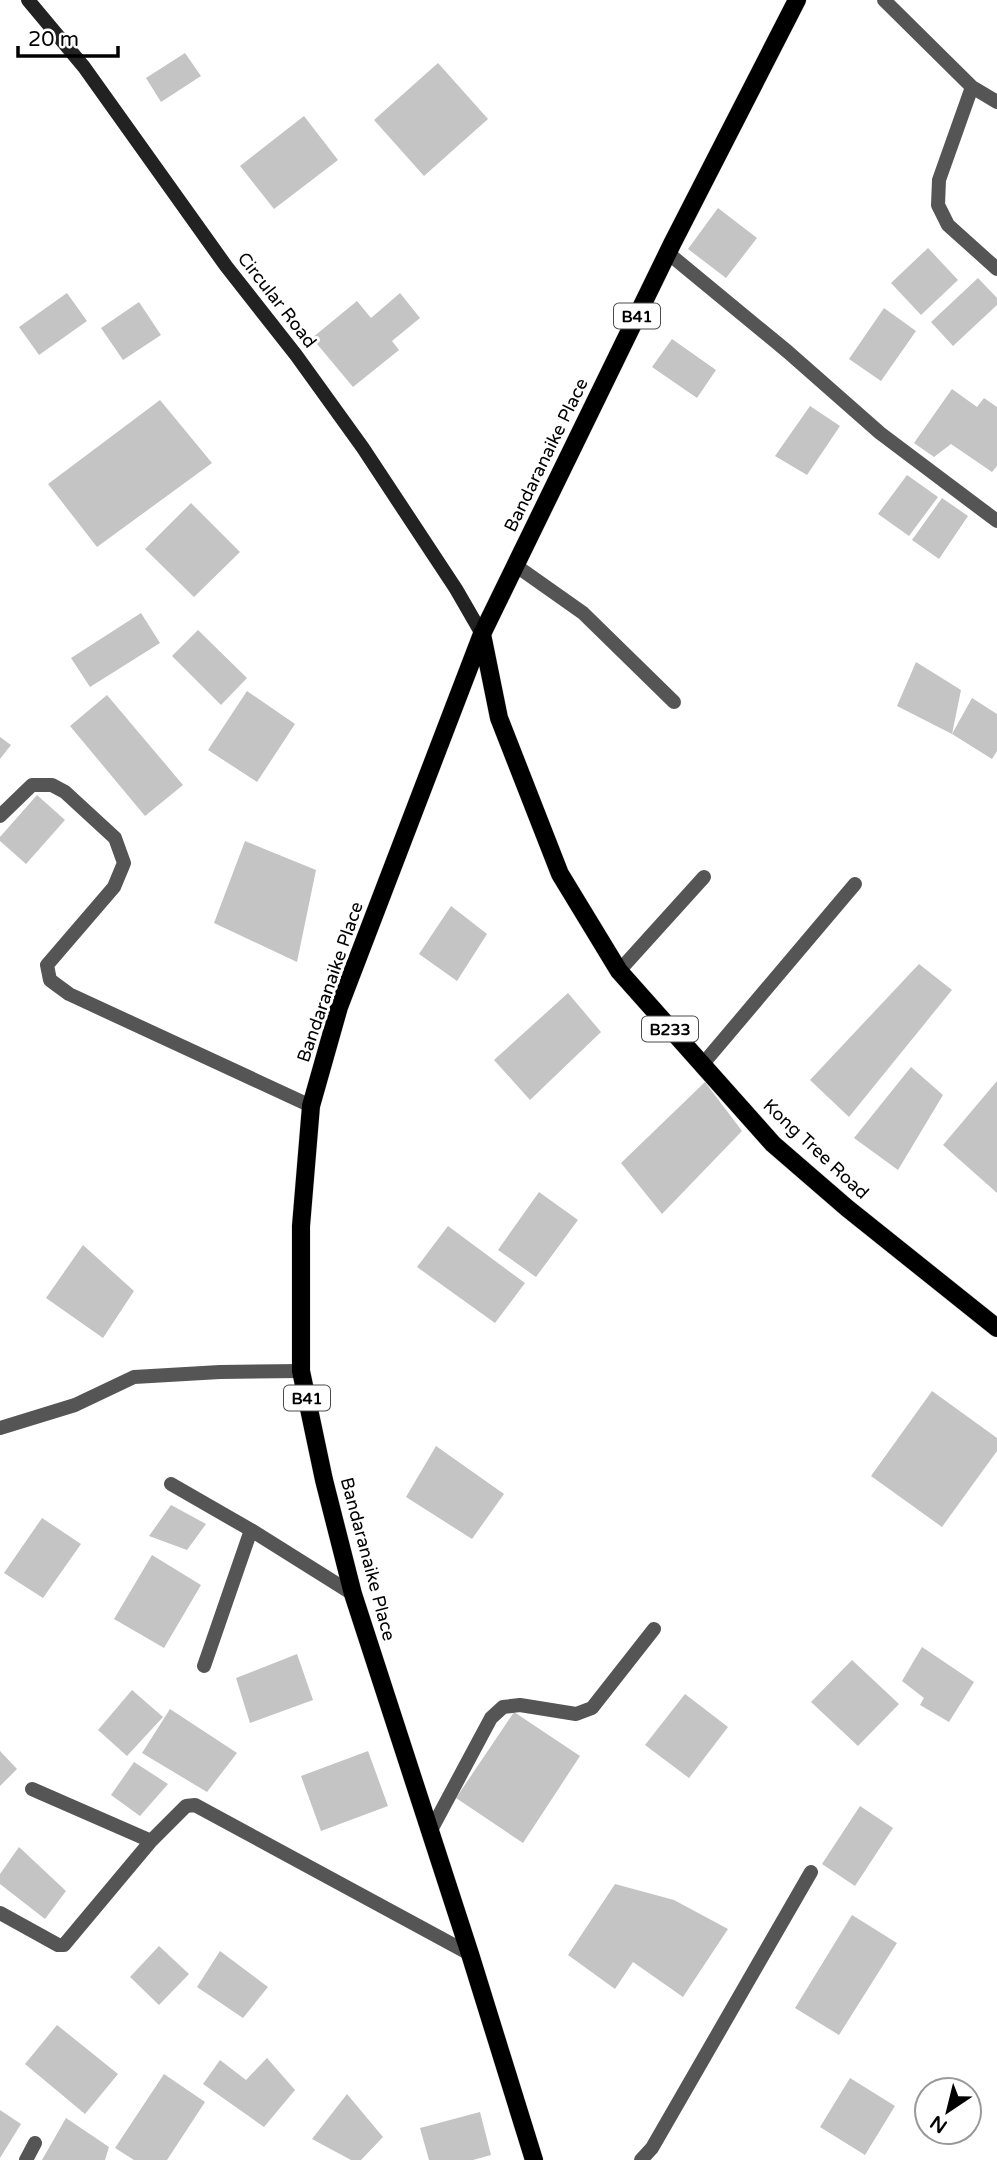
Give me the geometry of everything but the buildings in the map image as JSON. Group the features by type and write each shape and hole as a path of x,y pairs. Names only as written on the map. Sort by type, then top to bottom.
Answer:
{"main road":[{"name":"Circular Road","path":"28,0 85,67 226,266 296,355 410,518 482,634"},
{"name":"Bandaranaike Place","path":"534,2160 353,1594 324,1480 301,1371 301,1226 311,1106 339,1007 482,634 668,253 797,0"},
{"name":"Kong Tree Road","path":"482,634 499,718 560,874 619,971 773,1144 847,1208 997,1328"}],"street":[{"path":"884,0 972,87 997,102"},
{"path":"972,87 939,180 938,205 948,225 997,269"},
{"path":"668,253 788,352 880,433 997,521"},
{"path":"515,565 583,613 674,702"},
{"path":"0,816 32,785 52,785 65,792 115,838 124,863 114,887 47,965 50,980 69,994 311,1106"},
{"path":"619,971 704,877"},
{"path":"702,1065 855,884"},
{"path":"0,1428 75,1405 134,1377 301,1371"},
{"path":"171,1484 353,1594"},
{"path":"204,1666 251,1530"},
{"path":"430,1832 491,1718 503,1707 520,1705 576,1714 592,1709 654,1629"},
{"path":"32,1789 151,1841"},
{"path":"0,1913 58,1945 64,1945 151,1841 186,1806 195,1805 470,1954"},
{"path":"641,2160 652,2148 811,1872"},
{"path":"26,2160 35,2143"}]}
